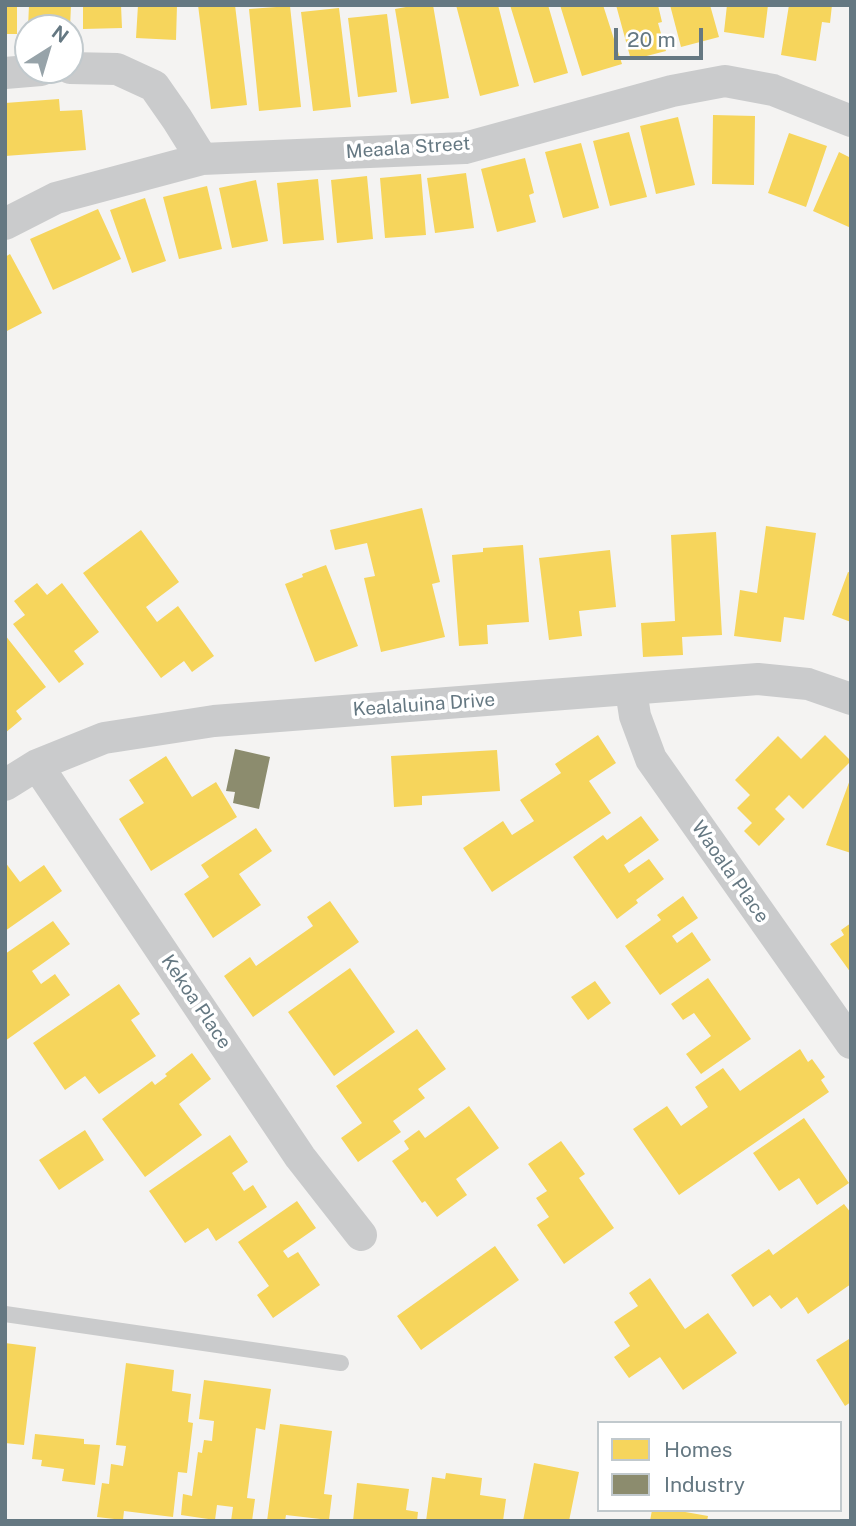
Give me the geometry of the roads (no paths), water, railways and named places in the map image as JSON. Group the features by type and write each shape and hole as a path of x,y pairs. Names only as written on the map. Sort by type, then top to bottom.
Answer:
{"street":[{"path":"84,68 117,69 154,86 202,159"},
{"name":"Meaala Street","path":"5,224 56,198 202,159 465,148 672,91 725,82 773,90 850,119"},
{"name":"Kealaluina Drive","path":"5,785 37,765 104,738 214,721 758,679 807,684 851,699"},
{"name":"Waoala Place","path":"631,690 635,716 651,759 851,1043"},
{"name":"Kekoa Place","path":"37,765 300,1157 361,1235"}],"lane":[{"path":"5,1314 341,1363"}]}
